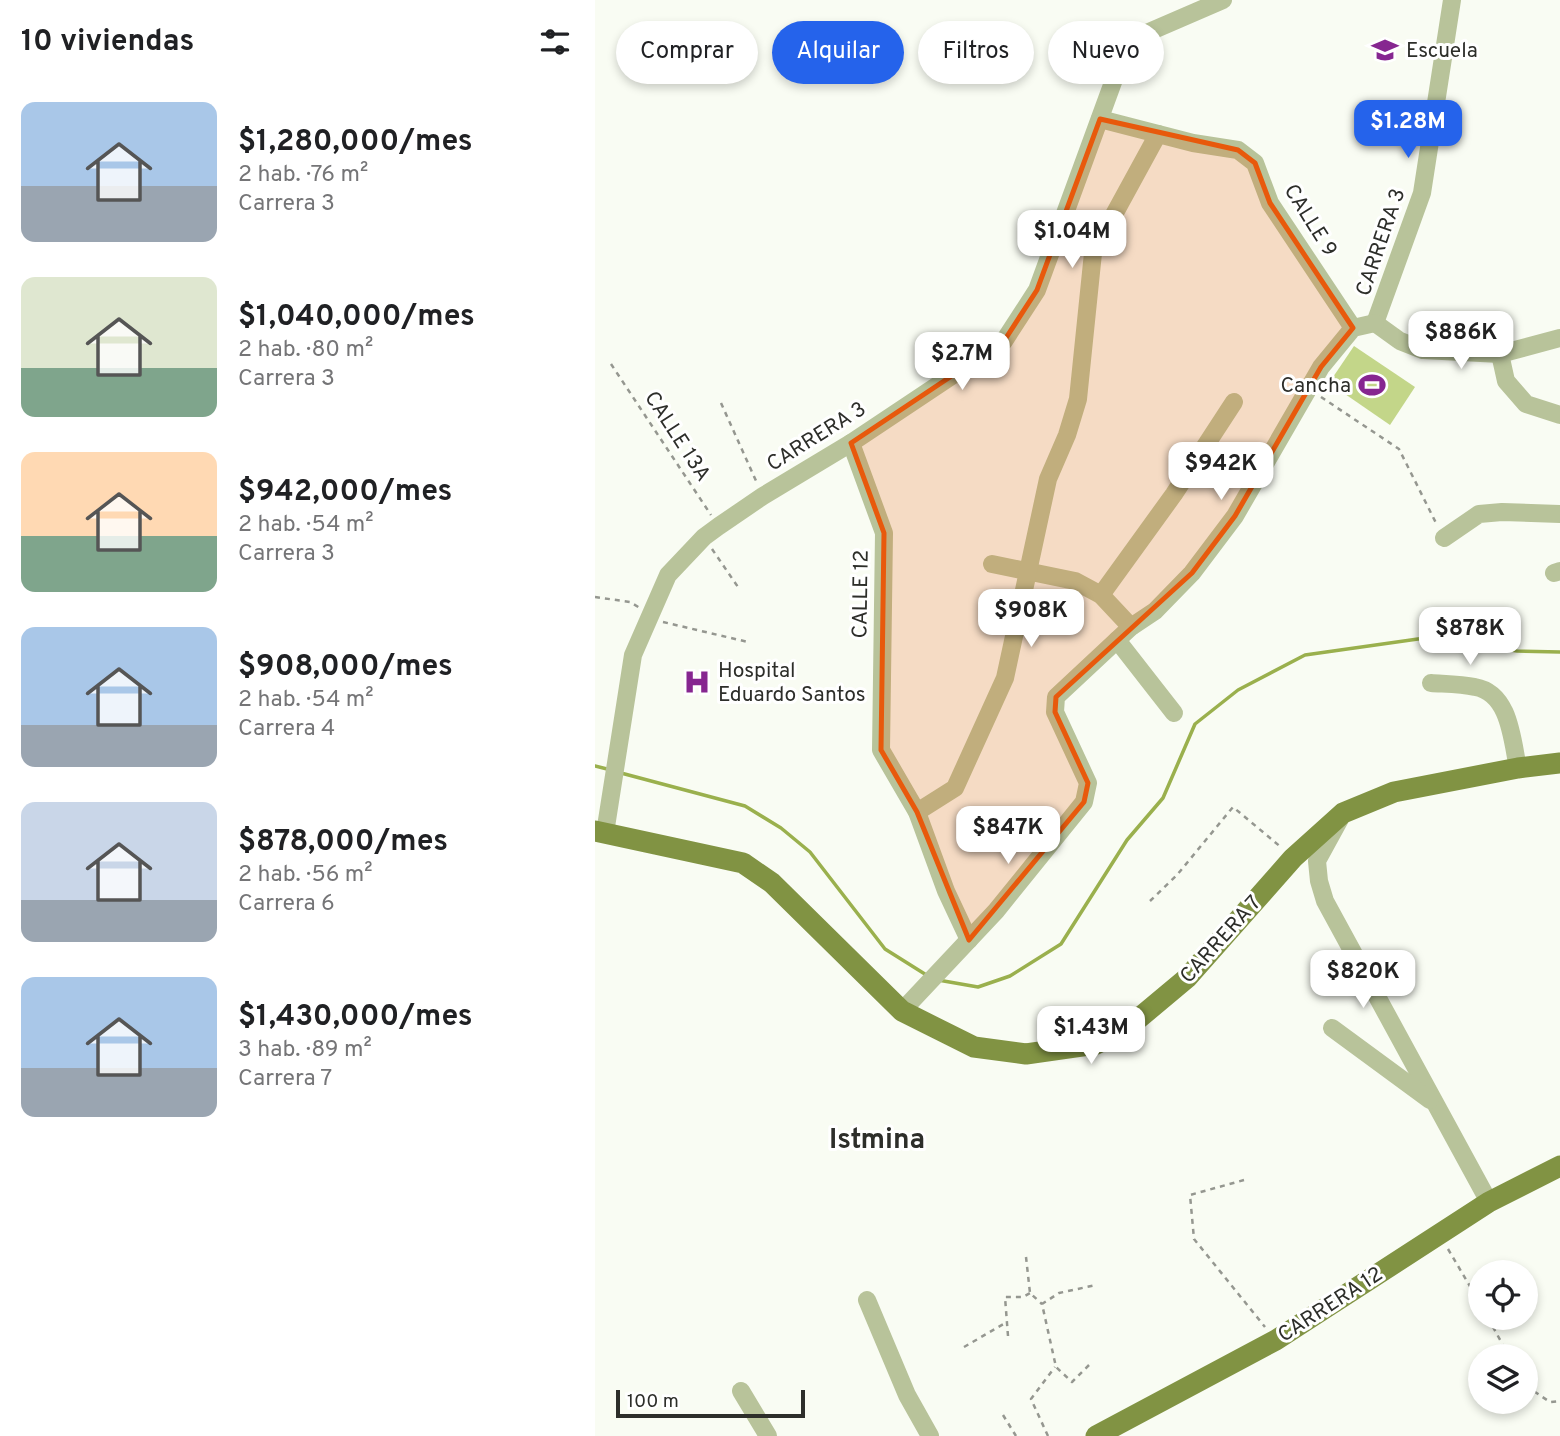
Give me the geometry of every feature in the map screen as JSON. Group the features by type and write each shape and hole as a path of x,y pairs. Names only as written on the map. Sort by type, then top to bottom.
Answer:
{"main road":[{"name":"CARRERA 7","path":"600,832 743,863 772,883 902,1011 974,1046 1025,1054 1096,1044 1126,1029 1187,978 1293,858 1343,813 1394,792 1518,768 1560,763"},
{"name":"CARRERA 12","path":"1109,1433 1276,1340 1489,1202 1560,1166"}],"street":[{"name":"CARRERA 3","path":"600,832 612,786 633,655 668,575 711,532 1004,341 1037,290 1127,50 1142,35 1223,0"},
{"name":"CARRERA 3","path":"1353,328 1375,323 1422,193 1453,0"},
{"name":"CALLE 9","path":"1100,119 1193,143 1238,150 1255,163 1270,202 1353,328"},
{"path":"917,812 955,788 1005,678 1048,479 1067,435 1078,399 1093,253 1158,134"},
{"path":"1375,323 1400,341 1423,350 1500,354 1560,338"},
{"path":"902,1011 996,911 1084,802 1088,783 1055,712 1056,697 1131,626 1156,611 1192,573 1228,525 1321,367 1353,328"},
{"path":"1500,354 1506,381 1526,404 1560,415"},
{"path":"1101,595 1174,494 1234,402"},
{"name":"CALLE 12","path":"851,443 884,533 881,750 917,812 946,891 969,940"},
{"path":"1444,538 1479,514 1560,514"},
{"path":"992,564 1075,581 1101,595 1131,626"},
{"path":"1117,640 1174,713"},
{"path":"1431,683 1478,687 1496,696 1508,721 1518,768"},
{"path":"1343,813 1317,860 1325,901 1489,1202"},
{"path":"1332,1028 1436,1104"},
{"path":"867,1300 907,1395 930,1436"},
{"path":"741,1391 768,1436"}],"path":[{"name":"CALLE 13A","path":"611,364 711,532 740,590"},
{"path":"1309,389 1399,449 1444,538"},
{"path":"721,403 763,496"},
{"path":"595,597 630,601 660,621 748,642"},
{"path":"1150,901 1177,875 1233,807 1293,858"},
{"path":"1244,1180 1190,1195 1194,1239 1276,1340"},
{"path":"1439,1234 1468,1283"},
{"path":"1026,1257 1030,1293 1042,1304 1056,1367 1072,1382 1089,1365"},
{"path":"1042,1304 1059,1293 1096,1285"},
{"path":"1008,1336 1005,1297 1023,1297 1030,1293"},
{"path":"964,1347 1007,1322"},
{"path":"1048,1436 1031,1399 1056,1367"},
{"path":"1538,1394 1550,1402 1560,1401"},
{"path":"1003,1415 1016,1436"}],"highlighted area":[{"path":"1100,119 1238,150 1255,163 1270,203 1353,328 1321,367 1235,516 1192,573 1056,697 1055,712 1088,783 1084,802 969,940 917,812 881,750 884,533 851,443 1004,341 1037,290"}],"green space":[{"name":"Cancha","path":"1354,346 1415,387 1390,425 1329,383"}],"waterway":[{"path":"938,980 978,987 1010,976 1061,944 1127,840 1163,798 1195,724 1238,690 1305,655 1432,637 1517,651 1560,652"},
{"path":"595,766 611,770"},
{"path":"621,773 745,806 781,828 810,852 885,949 928,976"}],"place":[{"name":"Escuela","path":"1385,50"},
{"name":"Cancha","path":"1372,385"},
{"name":"Hospital Eduardo Santos","path":"697,682"}],"district":[{"name":"Istmina","path":"877,1138"}]}
